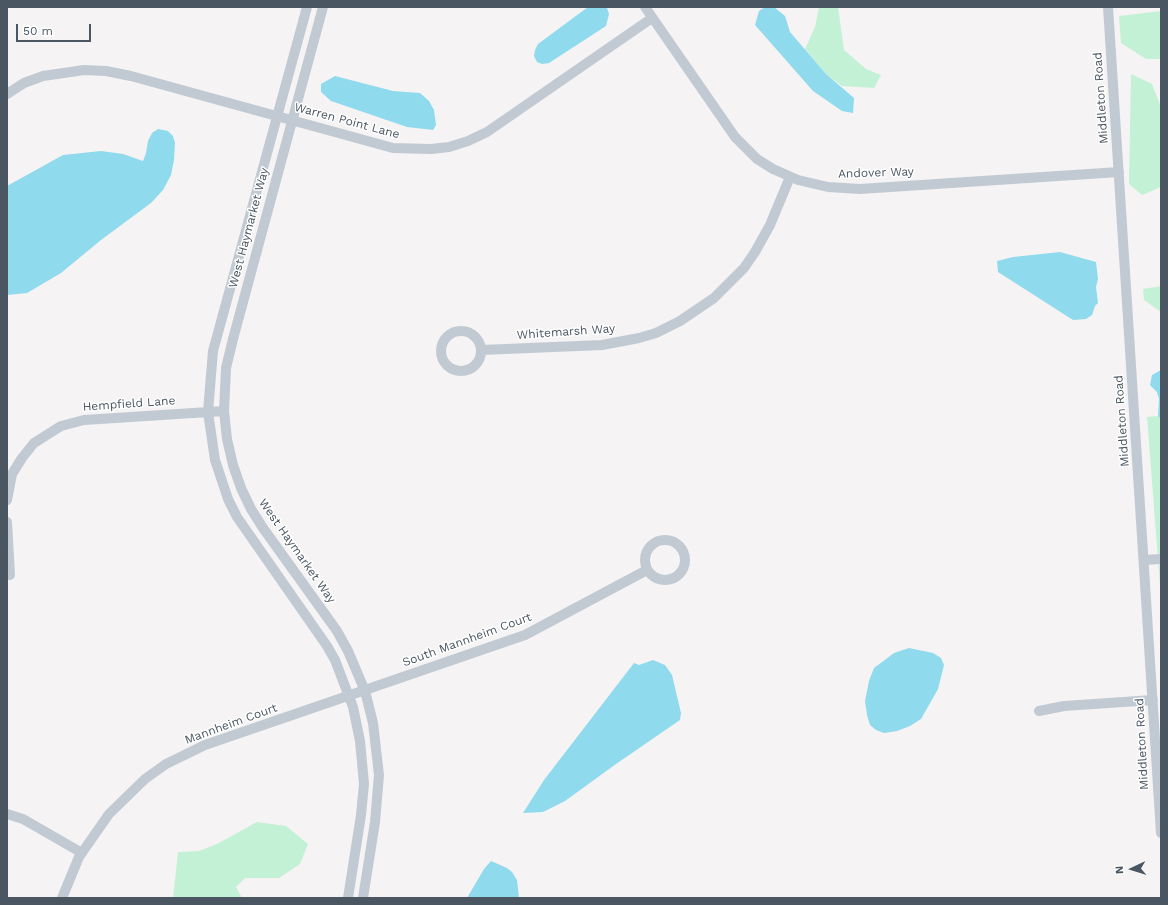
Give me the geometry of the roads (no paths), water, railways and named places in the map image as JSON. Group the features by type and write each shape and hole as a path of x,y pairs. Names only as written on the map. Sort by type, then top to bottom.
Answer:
{"street":[{"name":"West Haymarket Way","path":"307,7 213,351 208,412 215,460 228,499 237,517 315,627 357,693 373,723 379,775 375,822 363,898"},
{"name":"West Haymarket Way","path":"323,7 233,338 226,368 224,411 227,439 233,464 241,488 251,509 337,631 351,657 357,693 364,784 361,815 348,898"},
{"name":"Andover Way","path":"645,7 735,137 757,159 790,177 812,184 855,189 1119,172"},
{"name":"Middleton Road","path":"1108,7 1161,833"},
{"name":"Warren Point Lane","path":"7,94 24,83 43,76 63,72 94,70 131,76 393,148 410,150 449,147 468,141 492,129 652,18"},
{"name":"Whitemarsh Way","path":"481,350 602,345 644,336 680,321 714,298 744,268 770,225 790,177"},
{"name":"Hempfield Lane","path":"7,500 12,474 22,458 34,444 61,426 78,420 224,411"},
{"path":"7,522 10,575"},
{"path":"669,540 680,547 683,553 684,565 682,571 673,579 661,580 655,578 647,570 644,557 650,546 656,542 669,540"},
{"path":"1144,560 1161,559"},
{"name":"South Mannheim Court","path":"357,693 525,635 647,570"},
{"name":"Mannheim Court","path":"62,898 82,853 109,814 145,779 166,764 205,745 357,693"},
{"path":"1039,711 1064,706 1152,700"},
{"path":"7,814 23,820 82,853"}],"water":[{"path":"588,7 607,8 609,14 606,26 549,63 542,64 537,62 534,56 538,44"},
{"path":"765,7 774,7 785,16 790,32 826,74 854,98 853,113 842,111 813,91 755,25 759,11"},
{"path":"335,76 393,91 420,93 429,101 434,110 436,125 433,130 407,127 331,101 321,92 321,84"},
{"path":"158,129 168,131 173,136 175,143 171,175 163,190 151,203 101,240 61,273 27,293 7,295 7,186 63,155 101,151 123,154 143,161 148,141 152,133"},
{"path":"1060,252 1096,262 1098,279 1096,287 1098,303 1095,306 1092,315 1086,319 1073,320 998,272 997,261 1013,257"},
{"path":"1161,370 1161,420 1158,416 1159,399 1157,392 1150,385 1152,375"},
{"path":"909,648 933,653 941,658 944,665 938,689 921,719 910,726 897,731 884,733 876,730 870,725 867,715 865,701 869,681 874,668 894,653"},
{"path":"653,660 665,665 672,675 681,713 680,720 565,801 543,812 523,813 544,780 634,663 639,665"},
{"path":"491,861 507,868 512,872 517,880 519,898 467,898 484,869"}]}
